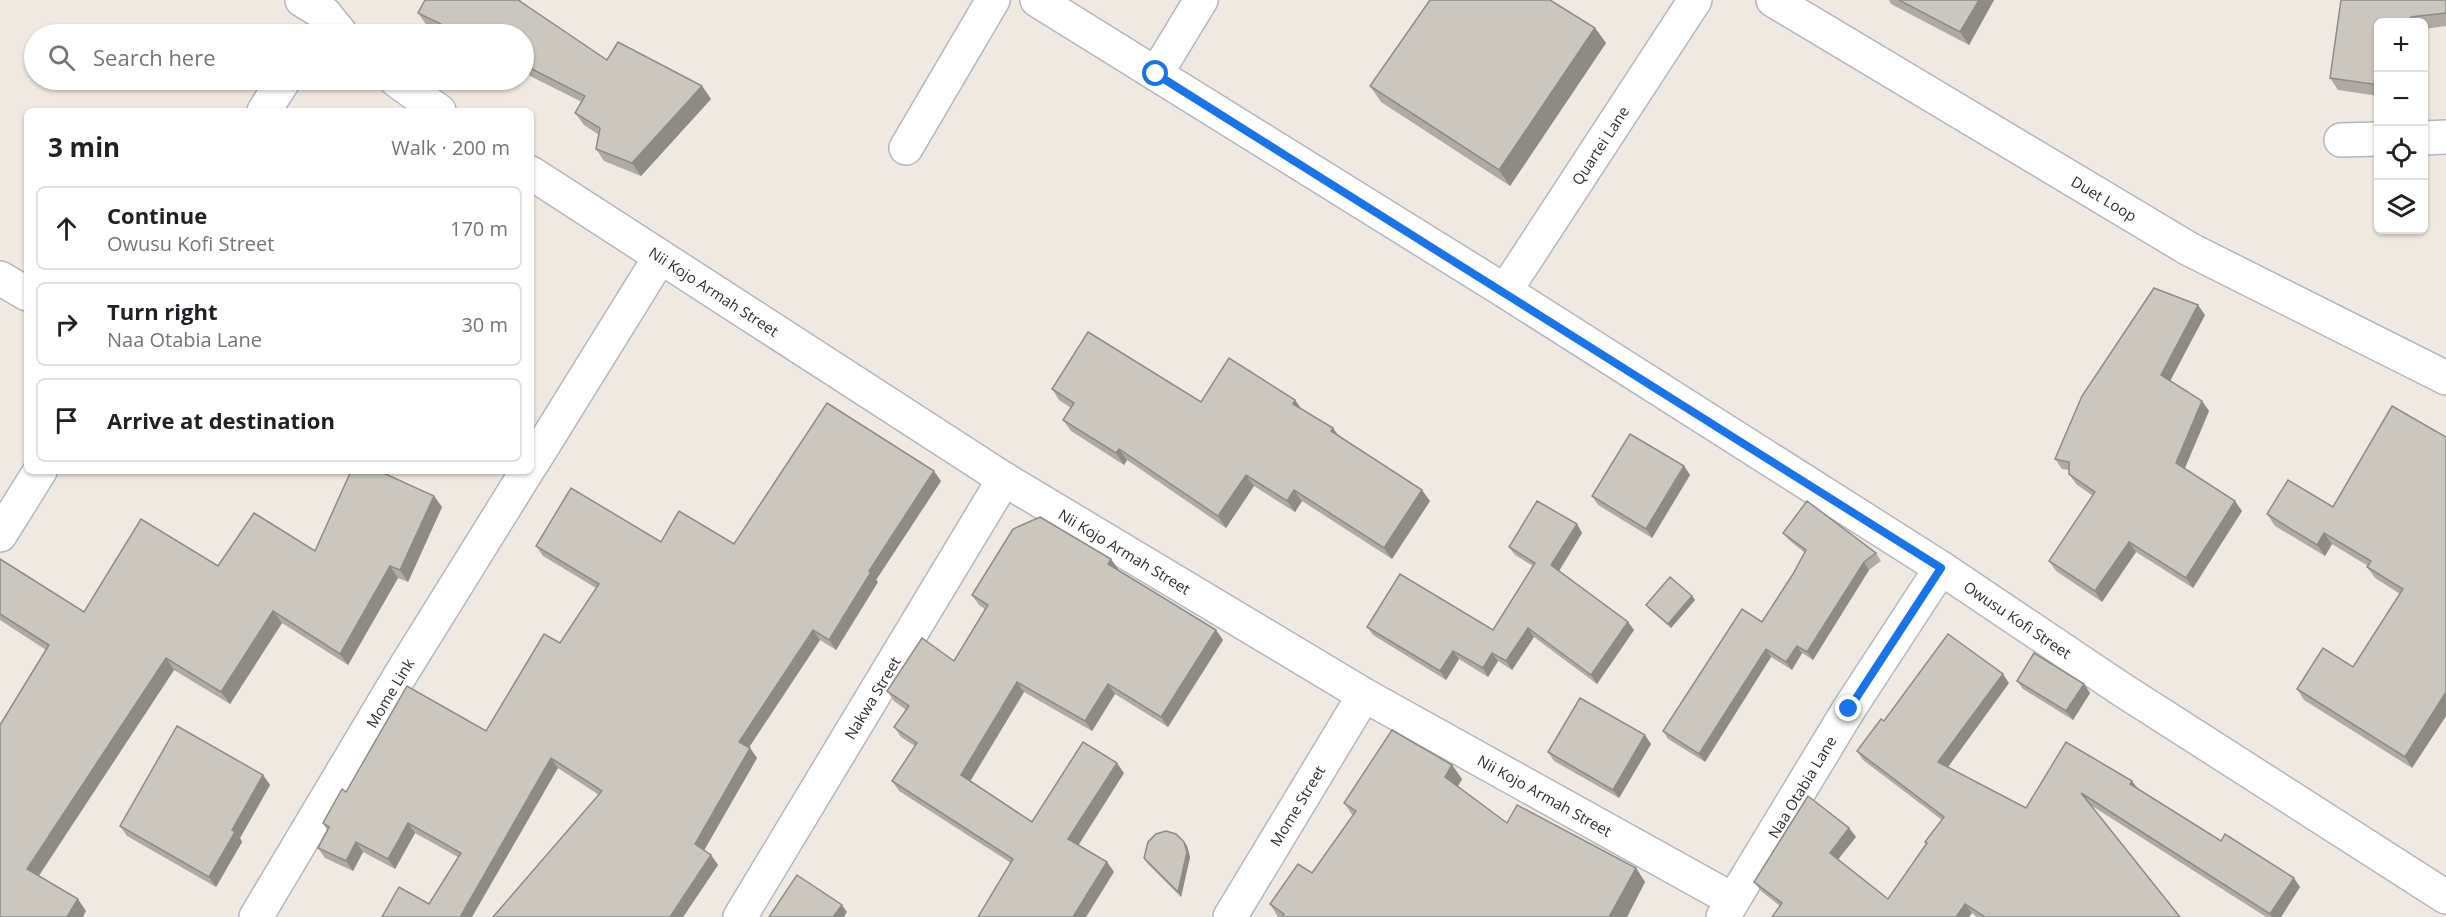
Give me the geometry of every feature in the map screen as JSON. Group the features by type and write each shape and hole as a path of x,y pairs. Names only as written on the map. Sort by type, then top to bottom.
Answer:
{"street":[{"path":"906,148 993,0"},
{"name":"Owusu Kofi Street","path":"1037,0 1504,291 1941,568 2121,689 2446,897"},
{"path":"1156,74 1201,0"},
{"name":"Quartei Lane","path":"1504,291 1695,0"},
{"name":"Duet Loop","path":"1773,0 2189,249 2446,378"},
{"path":"266,108 278,90"},
{"path":"410,90 435,108"},
{"path":"2428,138 2446,137"},
{"path":"2341,140 2374,139"},
{"name":"Nii Kojo Armah Street","path":"534,175 1004,479 1364,695 1728,908"},
{"path":"534,460 660,257"},
{"path":"0,278 24,292"},
{"path":"0,535 38,474"},
{"name":"Mome Link","path":"256,917 401,674 525,474"},
{"name":"Nakwa Street","path":"740,917 1004,479"},
{"name":"Naa Otabia Lane","path":"1728,908 1849,709 1941,568"},
{"name":"Mome Street","path":"1230,917 1364,695"},
{"path":"2430,917 2446,897"}],"building":[{"path":"425,0 518,0 607,60 618,42 702,86 632,163 596,149 600,128 575,113 585,96 534,70 534,24 441,24 418,13"},
{"path":"1430,0 1550,0 1595,28 1499,170 1370,86"},
{"path":"1899,0 1979,0 1960,32"},
{"path":"2341,0 2446,0 2446,13 2411,18 2374,18 2374,84 2330,78"},
{"path":"2154,288 2198,305 2161,375 2202,401 2176,463 2235,501 2186,578 2129,542 2095,591 2049,561 2095,492 2069,474 2069,462 2055,459 2082,396"},
{"path":"1088,332 1201,402 1229,358 1295,400 1293,404 1333,428 1331,431 1422,490 1384,548 1294,490 1287,501 1246,475 1218,516 1119,449 1116,453 1063,420 1074,403 1052,389"},
{"path":"827,403 934,471 869,571 871,572 829,640 813,630 739,742 750,748 695,844 711,855 670,917 493,917 602,791 551,758 460,917 382,917 399,887 429,904 461,853 408,823 388,859 356,842 346,861 318,848 329,827 323,823 342,789 346,792 407,686 486,731 544,634 560,643 599,584 536,546 571,488 661,542 679,511 734,544"},
{"path":"2392,406 2446,437 2446,692 2405,757 2297,689 2323,648 2353,667 2403,589 2367,567 2371,561 2324,533 2317,545 2267,514 2288,480 2333,507"},
{"path":"1630,434 1684,466 1646,529 1592,496"},
{"path":"350,474 386,474 434,496 400,570 390,566 340,654 273,611 221,692 166,658 27,869 78,899 67,917 0,917 0,725 49,645 0,614 0,559 84,612 141,519 218,566 254,513 315,551"},
{"path":"1537,501 1577,524 1551,565 1628,622 1591,675 1528,628 1506,661 1492,653 1483,668 1453,651 1440,671 1367,627 1400,574 1493,630 1535,563 1509,547"},
{"path":"1807,501 1876,553 1864,562 1807,652 1797,646 1786,662 1766,649 1699,754 1663,731 1742,609 1762,622 1793,574 1806,550 1783,533"},
{"path":"1040,517 1111,559 1108,564 1216,630 1161,717 1108,684 1085,721 1017,682 961,775 1032,822 1083,742 1117,763 1068,839 1107,862 1073,917 978,917 1013,859 892,781 917,743 894,727 909,706 887,691 922,638 954,661 988,605 972,595 1013,529"},
{"path":"1670,577 1692,596 1668,624 1646,605"},
{"path":"1948,634 2003,674 1938,762 2026,808 2066,742 2132,781 2130,784 2221,841 2225,834 2294,878 2270,914 2081,793 2180,917 1985,917 1965,904 1956,917 1772,917 1782,903 1754,882 1808,796 1849,828 1830,853 1888,899 1944,817 1857,751 1881,719 1884,721"},
{"path":"2034,653 2084,684 2066,711 2017,681"},
{"path":"1580,698 1645,735 1613,790 1548,752"},
{"path":"177,726 263,775 232,830 235,832 209,877 120,826"},
{"path":"1392,730 1452,765 1445,777 1507,823 1517,805 1636,868 1609,917 1282,917 1284,914 1270,904 1298,864 1312,873 1356,811 1344,803"},
{"path":"1166,831 1176,834 1184,842 1187,852 1178,892 1144,858 1148,842 1156,834"},
{"path":"797,875 842,905 833,917 769,917"}],"route":[{"path":"1156,74 1941,568 1849,709"}]}
